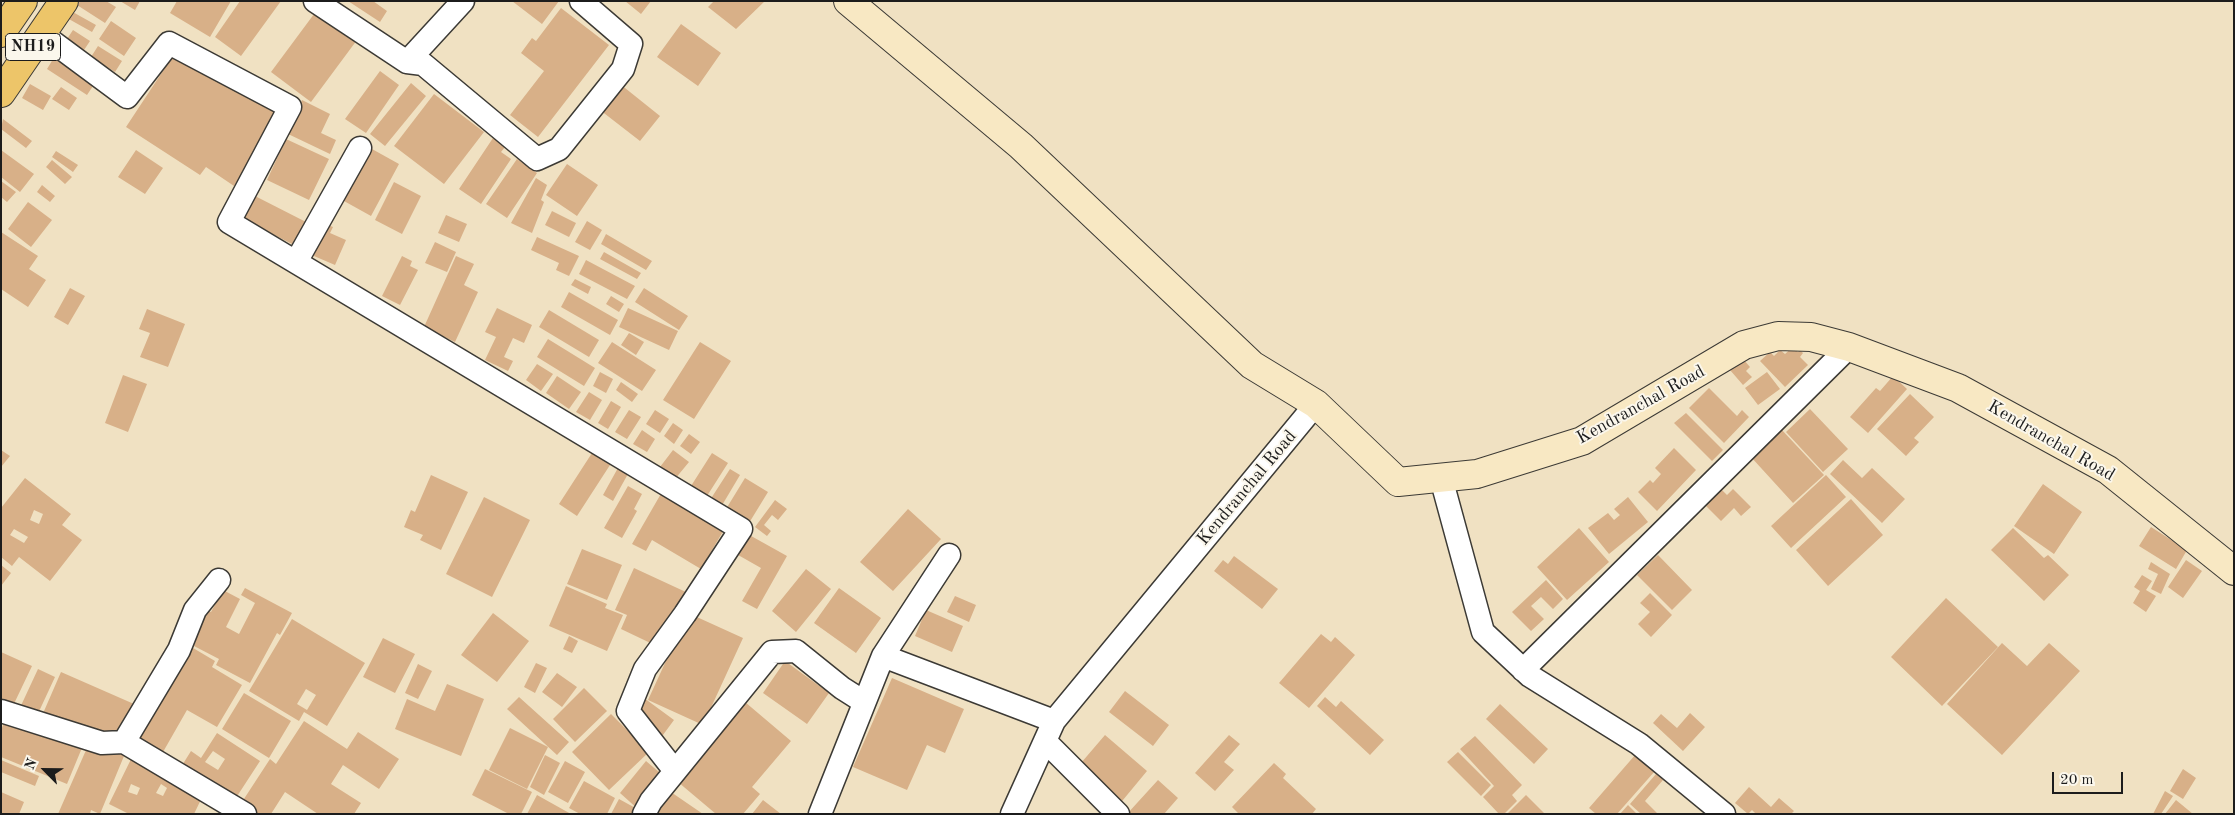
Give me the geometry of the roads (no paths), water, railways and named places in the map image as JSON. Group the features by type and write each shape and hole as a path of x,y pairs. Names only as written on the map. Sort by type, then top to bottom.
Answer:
{"highway":[{"name":"NH19","path":"1,33 23,1"},
{"name":"NH19","path":"1,93 64,1"}],"street":[{"path":"315,1 407,62 422,64 536,159 559,150 623,69 631,44 581,1"},
{"path":"407,62 463,1"},
{"path":"848,1 1021,146 1252,365 1316,404"},
{"path":"42,34 128,97 169,43 290,107 229,222 741,529 646,669 628,711 675,771"},
{"path":"296,262 360,148"},
{"name":"Kendranchal Road","path":"1012,814 1049,731 1316,404 1398,482 1477,474 1582,441 1744,345 1778,336 1810,337 1849,347 1958,388 2108,470 2234,570"},
{"path":"1523,670 1849,347"},
{"path":"1441,478 1484,632 1530,676 1639,744 1724,814"},
{"path":"820,814 883,656 949,555"},
{"path":"124,742 179,650 195,610 219,580"},
{"path":"644,814 651,801 772,652 796,651 842,688 864,702"},
{"path":"883,656 1049,731 1118,814"},
{"path":"3,714 102,743 124,742 245,814"}]}
